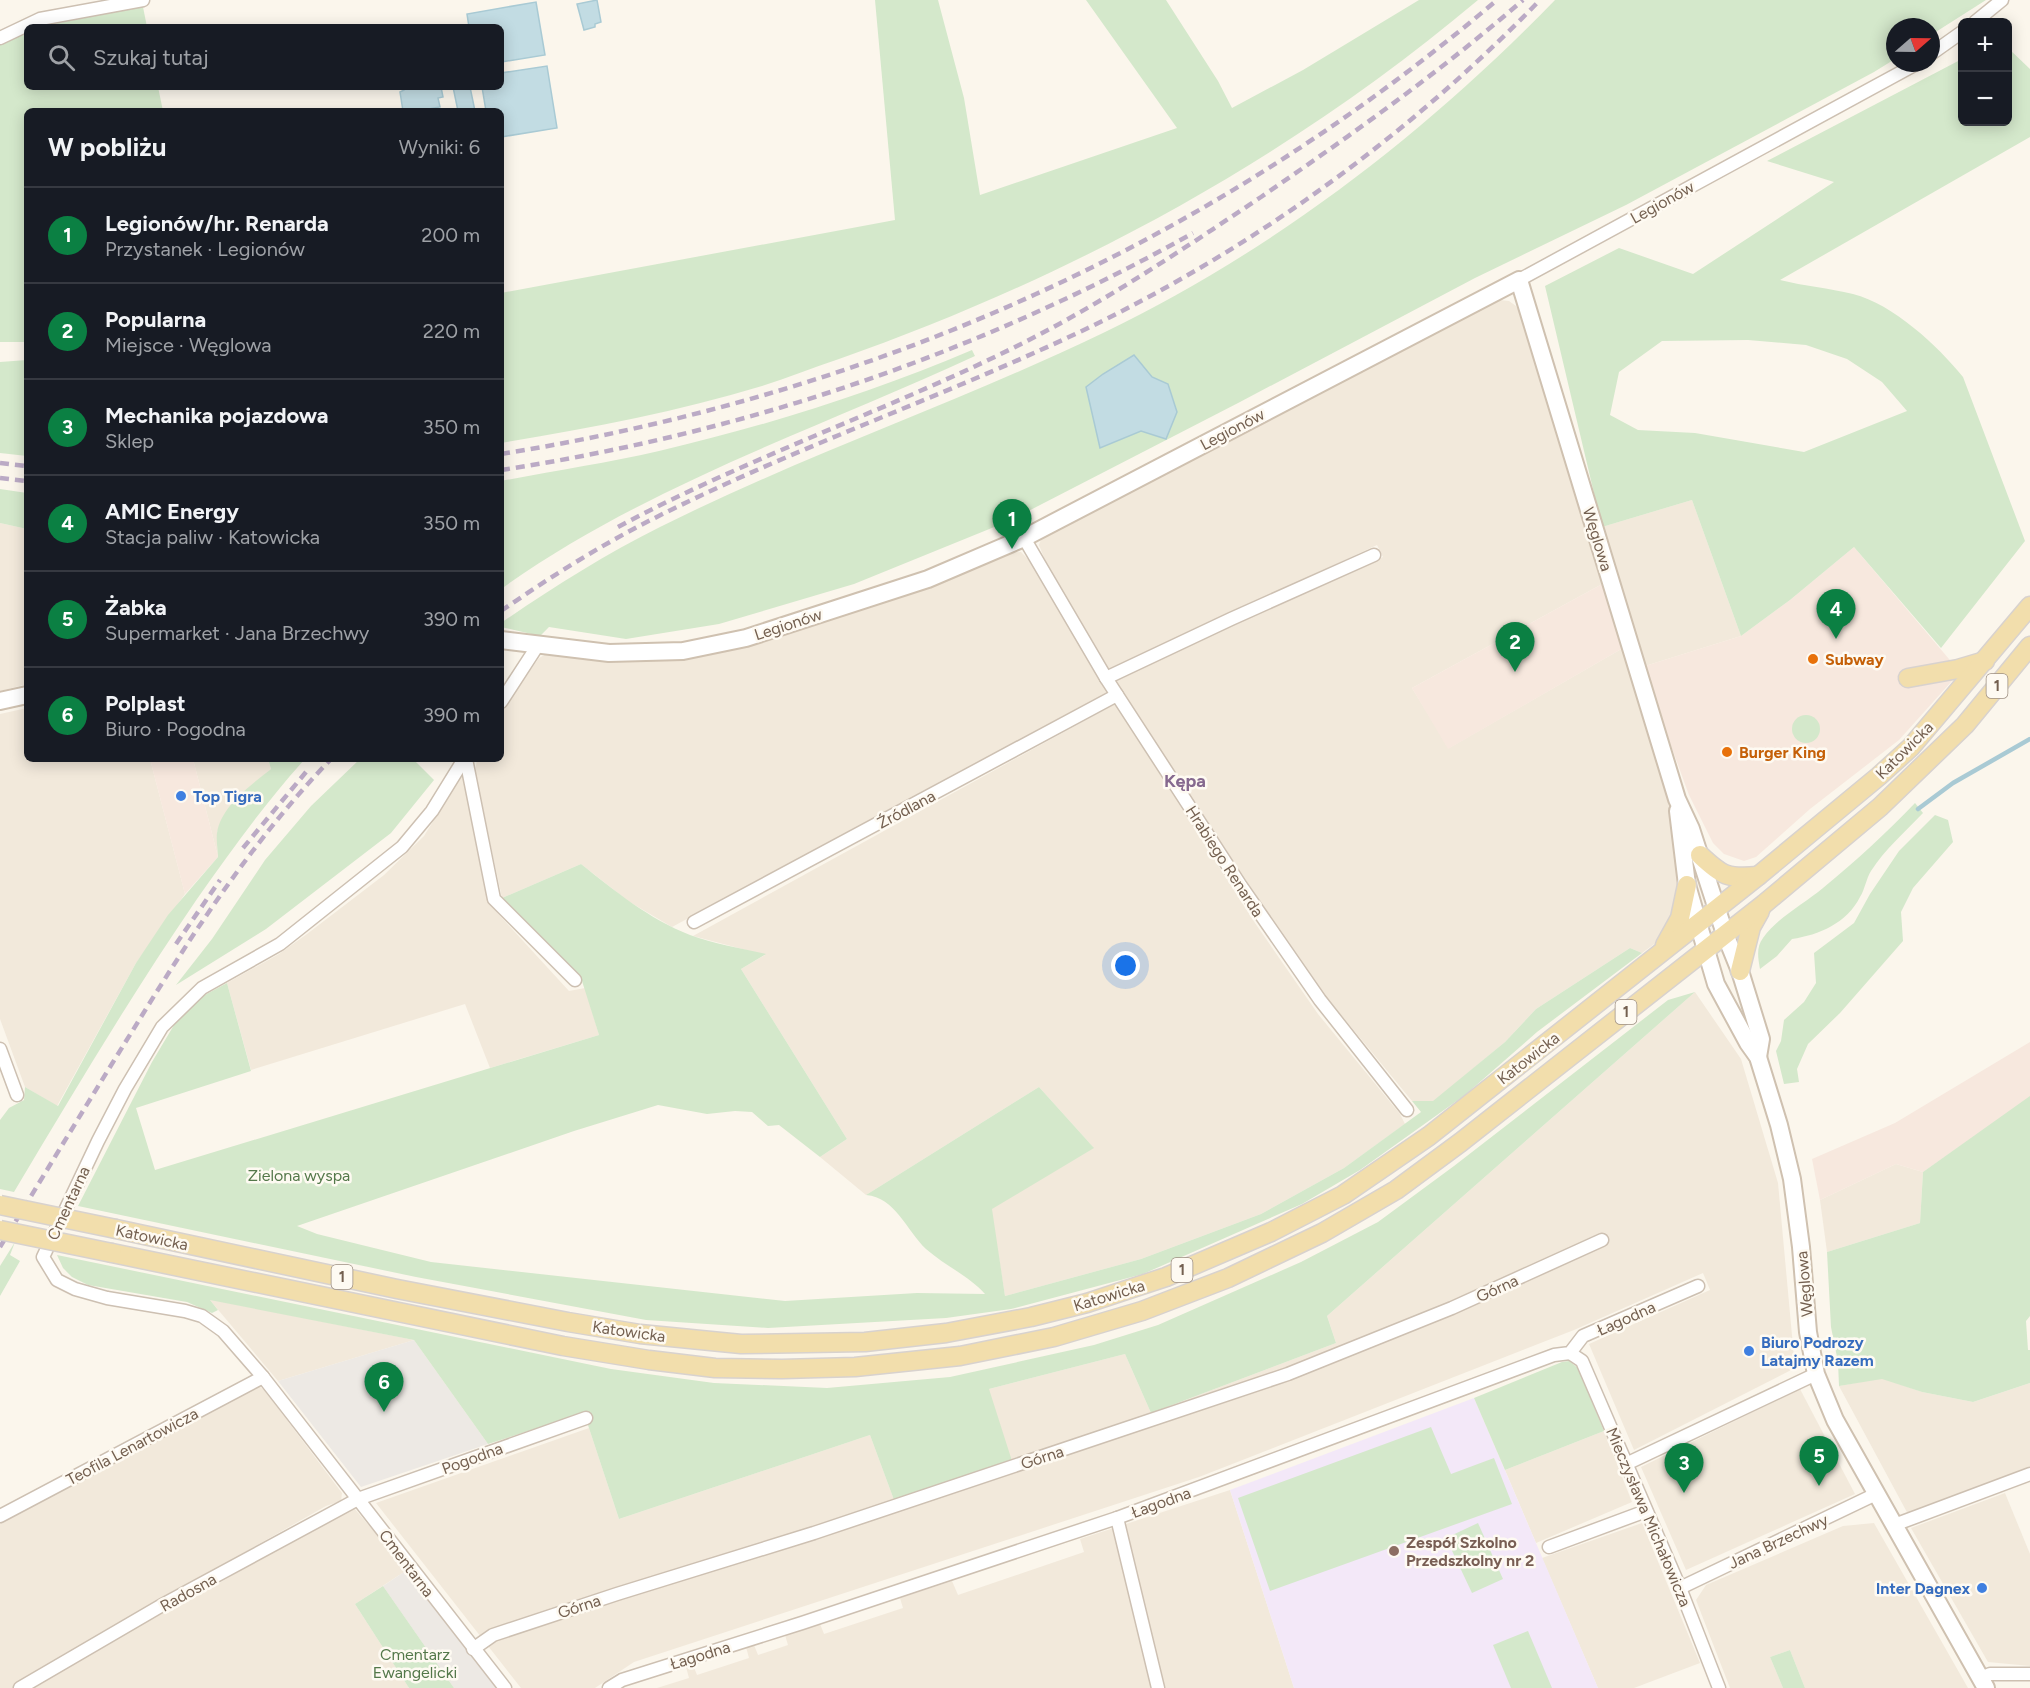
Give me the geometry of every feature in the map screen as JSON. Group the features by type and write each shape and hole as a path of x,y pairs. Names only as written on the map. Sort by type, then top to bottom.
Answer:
{"main road":[{"name":"Katowicka","path":"0,1205 397,1289 557,1320 640,1334 741,1344 866,1342 946,1333 1031,1317 1087,1303 1166,1277 1271,1232 1343,1195 1429,1136 1717,909 1879,776 1911,747 2030,606"},
{"name":"Katowicka","path":"0,1230 348,1301 461,1327 649,1360 715,1368 855,1367 969,1354 1054,1337 1142,1311 1228,1278 1322,1233 1396,1190 1452,1149 1764,904 1872,814 1965,725 2030,646"},
{"path":"1908,678 1958,669 1985,661"},
{"path":"1700,855 1717,871 1735,878 1758,876"},
{"path":"1656,957 1671,937 1680,918 1688,885"},
{"path":"1740,971 1751,927 1764,904"}],"street":[{"path":"29,24 40,19 143,0"},
{"path":"1981,18 2002,0"},
{"path":"0,38 24,27"},
{"path":"1940,48 1958,35"},
{"name":"Legionów","path":"504,640 609,653 682,651 746,638 928,579 1024,538 1519,280 1901,72"},
{"name":"Węglowa","path":"1519,280 1677,799 1691,829 1761,1039 1758,1058"},
{"name":"Hrabiego Renarda","path":"1024,538 1106,678 1241,886 1320,1000 1407,1110"},
{"path":"1106,678 1374,555"},
{"path":"504,697 538,645"},
{"name":"Źródlana","path":"694,922 1117,695"},
{"path":"0,701 24,696"},
{"name":"Cmentarna","path":"463,762 432,811 402,847 279,944 202,988 162,1027 125,1089 98,1141 43,1257 57,1280 75,1289 107,1298 185,1311 202,1316 223,1331 263,1377 505,1688"},
{"path":"466,762 494,899 575,980"},
{"name":"Węglowa","path":"1677,799 1688,885 1705,950 1716,984 1758,1058 1779,1125 1792,1179 1801,1246 1808,1332 1816,1374 1835,1420 1984,1683"},
{"path":"0,1048 16,1095"},
{"name":"Górna","path":"473,1649 493,1635 814,1533 1288,1374 1452,1308 1602,1240"},
{"name":"Łagodna","path":"609,1688 622,1680 802,1623 1117,1518 1554,1355 1570,1353 1583,1336 1698,1286"},
{"name":"Mieczysława Michałowicza","path":"1570,1353 1582,1361 1680,1587 1719,1688"},
{"path":"1626,1464 1816,1374"},
{"name":"Teofila Lenartowicza","path":"0,1516 263,1377"},
{"name":"Pogodna","path":"358,1499 586,1418"},
{"path":"1894,1525 2030,1474"},
{"name":"Jana Brzechwy","path":"1680,1587 1876,1494"},
{"name":"Radosna","path":"20,1688 164,1605 358,1499"},
{"path":"1549,1547 1646,1511"},
{"path":"1117,1518 1158,1688"},
{"path":"1984,1683 1990,1674 2030,1674"}],"shaded area":[{"path":"1491,301 1509,301 1520,312 1604,583 1412,688 1449,748 1623,648 1669,800 1682,885 1680,898 1661,939 1642,953 1630,948 1536,1009 1505,1042 1433,1102 1412,1101 1310,977 1114,680 1383,557 1377,545 1108,670 1049,570 1039,545 1043,534"},
{"path":"1692,500 1741,636 1645,666 1602,527"},
{"path":"0,523 24,528 24,685 0,691"},
{"path":"1854,547 1960,672 1899,740 1810,809 1756,857 1744,861 1724,854 1713,843 1689,795 1658,710 1645,666 1741,636 1790,600"},
{"path":"1021,552 1035,566 1108,692 672,927 628,901 581,864 502,898 475,772 477,762 504,762 504,707 539,658 550,652 661,660 720,652 972,570 1007,553"},
{"path":"1604,583 1623,648 1448,749 1412,688"},
{"path":"1115,704 1255,923 1318,1014 1400,1114 1405,1124 1344,1168 1261,1214 1141,1259 1005,1296 991,1209 1093,1147 1039,1087 866,1195 820,1157 847,1139 741,969 765,955 693,936"},
{"path":"24,709 24,762 151,762 185,894 136,963 57,1106 25,1087 0,1019 0,714"},
{"path":"151,762 194,762 218,857 185,894"},
{"path":"194,762 269,762 271,769 232,804 217,832 218,857"},
{"path":"462,775 466,779 487,898 492,907 569,991 585,988 599,1035 490,1068 465,1004 251,1070 227,983 279,954 384,875 424,836"},
{"path":"1695,992 1741,1059 1778,1183 1795,1368 1634,1450 1589,1344 1710,1290 1703,1273 1574,1330 1199,1477 634,1662 595,1688 521,1688 376,1503 589,1428 619,1519 870,1435 894,1500 989,1389 1125,1354 1151,1413 1336,1343 1327,1316"},
{"path":"2030,1042 2030,1097 1923,1172 1896,1164 1820,1200 1812,1159 1895,1123"},
{"path":"1896,1164 1923,1172 1920,1223 1827,1252 1820,1200"},
{"path":"209,1299 414,1340 278,1381"},
{"path":"414,1340 488,1444 361,1487 278,1381"},
{"path":"1882,1378 1922,1392 1973,1402 2030,1383 2030,1470 1909,1516 1839,1386"},
{"path":"259,1386 342,1493 341,1501 326,1506 162,1599 168,1613 349,1507 354,1508 407,1570 355,1604 409,1688 0,1688 0,1521"},
{"path":"1800,1389 1855,1494 1686,1570 1641,1467"},
{"name":"Zespół Szkolno Przedszkolny nr 2","path":"1474,1398 1598,1688 1294,1688 1230,1490"},
{"path":"1604,1431 1632,1502 1536,1543 1505,1470"},
{"path":"1230,1490 1294,1688 657,1688 689,1678 686,1667 693,1665 697,1675 749,1658 746,1647 754,1645 758,1655 788,1645 785,1635 820,1624 824,1634 903,1608 900,1598 952,1581 958,1595 1084,1552 1080,1539"},
{"path":"2005,1493 2030,1554 2030,1666 1988,1662 1911,1528"},
{"path":"1642,1523 1700,1663 1634,1688 1598,1688 1542,1558"},
{"path":"1874,1523 1968,1688 1805,1688 1790,1650 1770,1657 1783,1688 1730,1688 1696,1600 1706,1585 1843,1526"},
{"path":"407,1570 498,1688 454,1688 383,1586"}],"green space":[{"path":"875,0 938,0 964,98 980,195 1177,128 1086,0 1166,0 1218,81 1232,108 1303,70 1419,0 1478,0 1406,58 1331,112 1254,162 1094,251 1011,291 926,327 762,386 665,412 504,442 504,292 895,220"},
{"path":"1555,0 1986,0 1940,29 1940,18 1886,18 1886,65 1874,72 1626,205 1475,278 1009,521 854,584 719,624 626,639 549,627 540,636 504,628 504,621 559,585 660,527 770,476 993,383 1103,333 1166,301 1286,227 1344,186 1453,97"},
{"path":"143,7 146,24 53,24"},
{"path":"24,34 24,90 159,90 162,108 24,108 24,342 0,342 0,45"},
{"path":"2012,52 2030,69 2030,137 1780,280 1868,299 1899,316 1953,365 1963,377 2025,541 1941,648 1854,547 1790,600 1741,636 1692,500 1602,527 1545,286 1619,248 1693,274 1834,182 1767,161 1958,61 1958,126 2012,126","holes":["1748,340 1806,345 1847,359 1882,382 1907,411 1804,452 1695,433 1638,430 1610,415 1619,372 1662,341"]},
{"path":"972,350 975,356 672,490 556,552 504,587 504,480 639,455 739,431 857,394"},
{"path":"24,360 24,456 0,453 0,362"},
{"path":"0,489 24,493 24,528 0,523"},
{"path":"1806,715 1816,719 1820,729 1816,739 1806,743 1796,739 1792,729 1796,719"},
{"path":"269,762 302,762 249,828 197,899 103,1044 14,1192 0,1189 0,1120 9,1108 24,1100 25,1087 58,1106 136,963 168,915 218,857 217,833 224,814 238,797 271,769"},
{"path":"357,762 416,762 434,780 391,833 266,929 176,985 212,939 265,860 311,806"},
{"path":"1915,803 1923,813 1877,863 1869,874 1860,897 1848,914 1822,931 1792,939 1777,956 1760,969 1758,949 1769,930 1847,868"},
{"path":"1935,815 1948,820 1953,842 1913,888 1901,912 1903,941 1840,1013 1808,1044 1797,1069 1799,1082 1784,1084 1776,1051 1781,1041 1784,1020 1804,1002 1816,983 1814,953 1854,923 1870,894 1899,851"},
{"name":"Zielona wyspa","path":"581,864 633,904 660,921 708,941 766,954 741,969 847,1139 820,1157 779,1125 768,1126 752,1112 707,1114 658,1105 574,1131 297,1226 317,1234 431,1262 785,1301 917,1293 985,1294 926,1249 893,1208 876,1197 866,1195 1039,1087 1094,1148 992,1209 1005,1296 1141,1259 1261,1214 1344,1168 1421,1112 1412,1101 1433,1101 1505,1042 1536,1009 1630,948 1642,953 1537,1032 1465,1095 1360,1170 1302,1204 1143,1274 1011,1309 946,1318 768,1328 646,1320 416,1277 78,1206 152,1062 177,1020 201,997 227,983 251,1071 136,1108 155,1170 599,1035 582,981 502,898"},
{"path":"1695,992 1327,1316 1336,1343 1151,1413 1125,1354 989,1389 1012,1461 894,1500 870,1435 619,1519 584,1413 488,1444 414,1340 210,1300 218,1310 212,1313 187,1302 88,1285 72,1277 63,1268 57,1255 611,1369 714,1383 827,1388 950,1377 1094,1345 1158,1325 1301,1262 1378,1222 1668,1000"},
{"path":"2030,1096 2030,1316 2026,1321 2028,1350 2030,1350 2030,1383 1973,1402 1922,1392 1882,1379 1839,1386 1838,1362 1831,1327 1827,1252 1920,1223 1923,1172"},
{"path":"15,1242 10,1255 20,1261 0,1296 0,1266"},
{"path":"1569,1361 1578,1368 1604,1431 1505,1470 1474,1398"},
{"path":"1431,1427 1451,1474 1494,1458 1512,1504 1270,1591 1238,1498"},
{"path":"1478,1523 1503,1579 1472,1593 1446,1538"},
{"name":"Cmentarz Ewangelicki","path":"383,1586 454,1688 409,1688 355,1604"},
{"path":"1528,1631 1552,1688 1511,1688 1493,1645"},
{"path":"1790,1650 1805,1688 1783,1688 1770,1657"}],"water":[{"path":"597,0 601,22 595,24 595,27 584,30 577,4"},
{"path":"536,2 545,55 504,62 504,24 469,24 467,14"},
{"path":"547,66 557,128 504,137 504,108 486,108 482,90 504,90 504,73"},
{"path":"404,90 442,90 443,97 438,98 440,107 403,108 400,92"},
{"path":"454,90 471,90 474,108 457,108"},
{"path":"1134,355 1152,377 1168,384 1177,412 1166,439 1141,431 1100,448 1086,387"}],"waterway":[{"path":"1918,809 1953,783 2030,739"}],"railway":[{"path":"504,453 639,427 774,392 904,349 1031,296 1153,235 1272,166 1387,87 1497,0"},
{"path":"618,527 668,501 770,455 976,366 1087,308 1204,235 1328,150 1427,78 1523,0"},
{"path":"504,609 552,577 641,525 751,472 977,378 1088,328 1212,261 1271,224 1384,141 1438,97 1540,0"},
{"path":"504,469 592,454 681,434 770,411 858,383 1028,316 1112,276 1193,233"},
{"path":"0,463 24,466"},
{"path":"0,478 24,481"},
{"path":"0,1247 201,923 275,822 328,762"},
{"path":"243,848 306,772"},
{"path":"176,944 220,880"}],"place":[{"name":"Legionów/hr. Renarda","path":"1012,549"},
{"name":"AMIC Energy","path":"1836,639"},
{"name":"Subway","path":"1813,659"},
{"name":"Popularna","path":"1515,672"},
{"name":"Burger King","path":"1727,752"},
{"name":"Top Tigra","path":"181,796"},
{"name":"Biuro Podrozy Latajmy Razem","path":"1749,1351"},
{"name":"Polplast","path":"384,1412"},
{"name":"Żabka","path":"1819,1486"},
{"name":"Mechanika pojazdowa","path":"1684,1493"},
{"name":"Zespół Szkolno Przedszkolny nr 2","path":"1394,1551"},
{"name":"Inter Dagnex","path":"1982,1588"}],"district":[{"name":"Kępa","path":"1185,781"}]}
